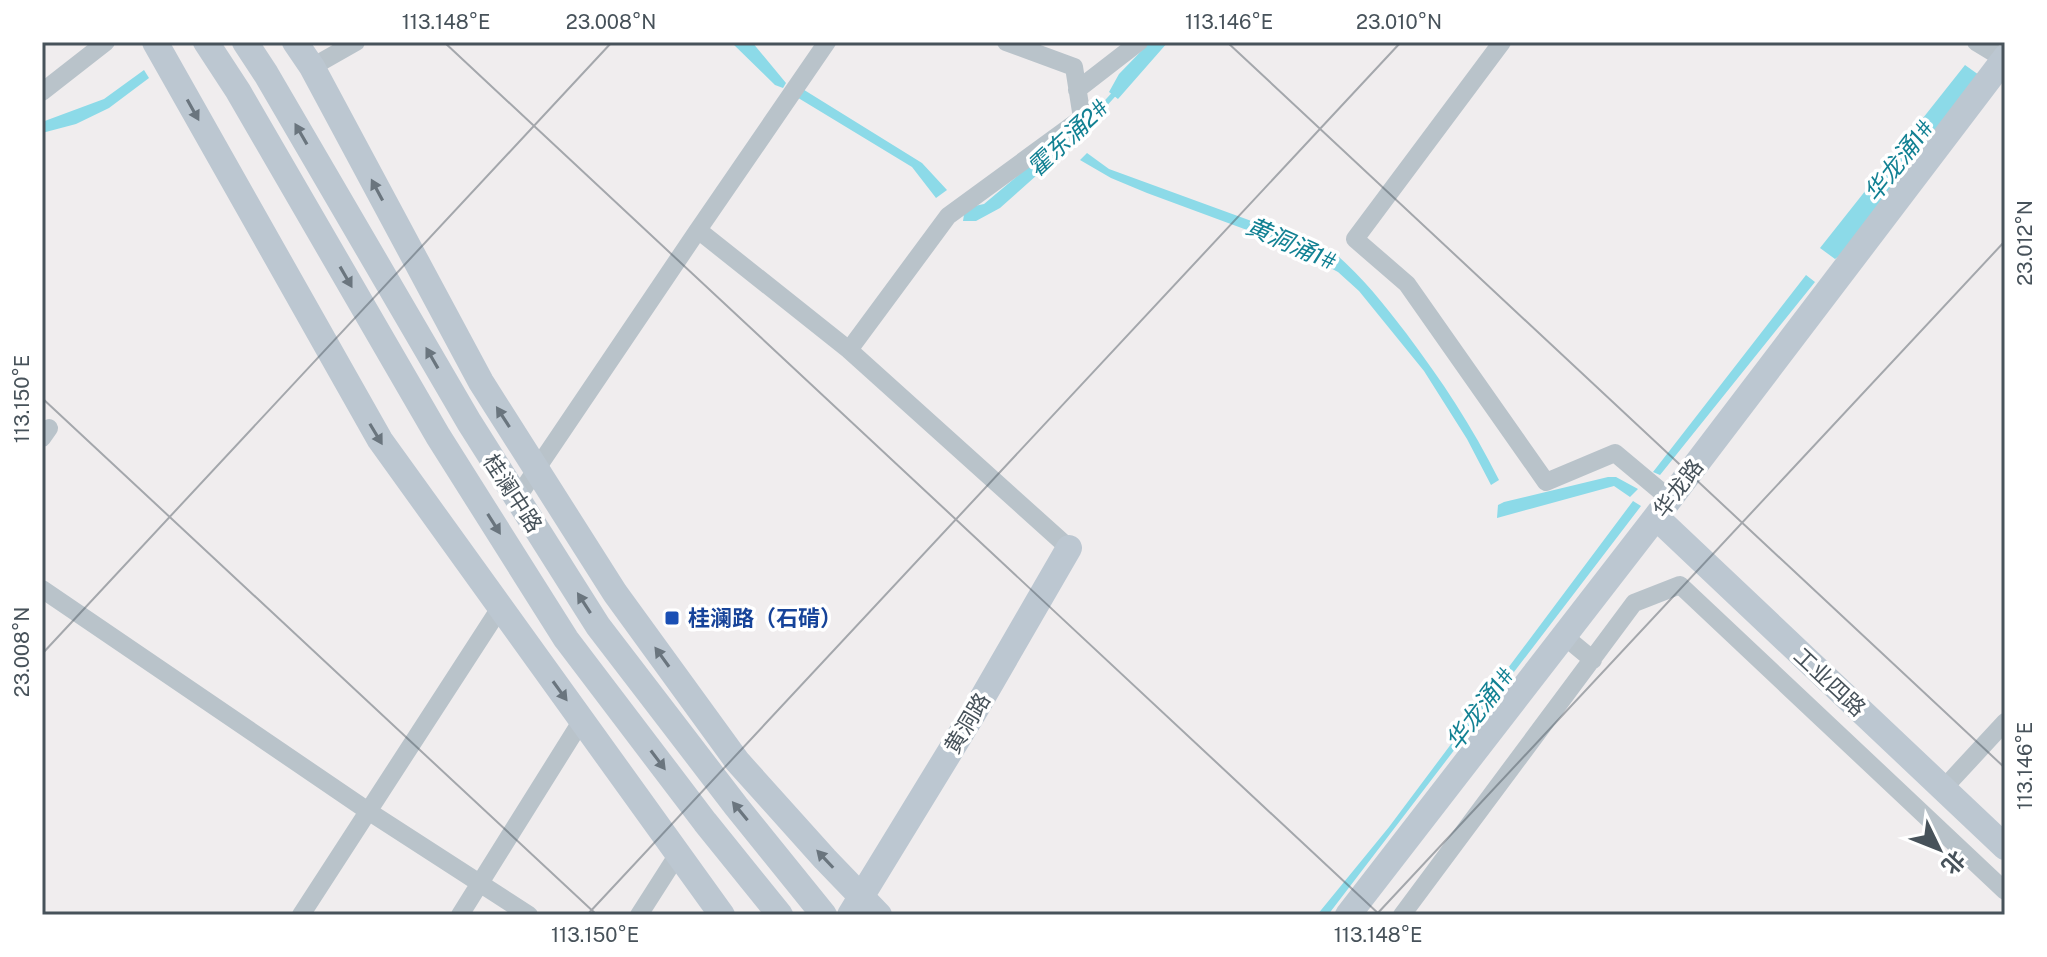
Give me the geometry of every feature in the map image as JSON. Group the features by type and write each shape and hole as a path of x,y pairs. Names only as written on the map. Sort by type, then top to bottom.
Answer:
{"main road":[{"path":"155,42 380,440 722,915"},
{"name":"桂澜中路","path":"206,42 238,91 438,436 578,655 780,915"},
{"name":"桂澜中路","path":"245,42 469,422 598,626 824,915"},
{"path":"295,42 312,67 481,382 615,593 737,761 863,909"},
{"name":"华龙路","path":"1348,915 1663,508 2004,58"},
{"name":"工业四路","path":"1663,508 1937,783 2005,847"},
{"name":"黄洞路","path":"863,909 1069,548"},
{"path":"500,608 578,655"}],"street":[{"path":"42,92 106,42"},
{"path":"312,67 356,42"},
{"path":"517,498 827,42"},
{"path":"849,350 948,216 1082,118 1074,67 1006,42"},
{"path":"1077,90 1139,42"},
{"path":"1502,42 1355,239 1407,284 1546,482 1615,453 1663,508"},
{"path":"1976,42 2004,58"},
{"path":"698,230 849,350 1069,548"},
{"path":"1402,915 1634,603 1680,585 2005,891"},
{"path":"42,589 368,811 529,915"},
{"path":"301,915 500,608"},
{"path":"1564,636 1593,660"},
{"path":"460,915 582,720"},
{"path":"1908,800 1937,783 2005,722"},
{"path":"1952,841 1974,817"},
{"path":"639,915 678,854"}],"water":[{"path":"731,42 752,42 786,83 783,88 775,85"},
{"path":"1150,42 1168,42 1118,99 1109,92 1119,74"},
{"name":"华龙涌1#","path":"1965,65 1979,75 1845,252 1835,259 1820,248"},
{"path":"144,70 149,78 109,108 76,124 42,133 42,122 104,99"},
{"path":"801,88 922,163 947,190 936,198 912,167 795,96"},
{"path":"1096,110 1100,110 1102,117 1000,208 976,221 963,221 965,208 984,204"},
{"name":"黄洞涌1#","path":"1087,153 1109,169 1331,250 1371,289 1419,351 1467,422 1499,480 1491,485 1467,439 1424,371 1359,291 1338,272 1285,244 1111,178 1080,160"},
{"path":"1806,275 1815,282 1660,475 1653,472"},
{"path":"1616,477 1638,489 1630,497 1614,486 1497,518 1498,505 1504,502"},
{"name":"华龙涌1#","path":"1633,501 1641,506 1328,915 1317,915 1389,827"}],"waterway":[{"name":"霍东涌2#","path":"1095,115 1115,93"}],"place":[{"name":"桂澜路（石𬒔）","path":"672,618"}]}
